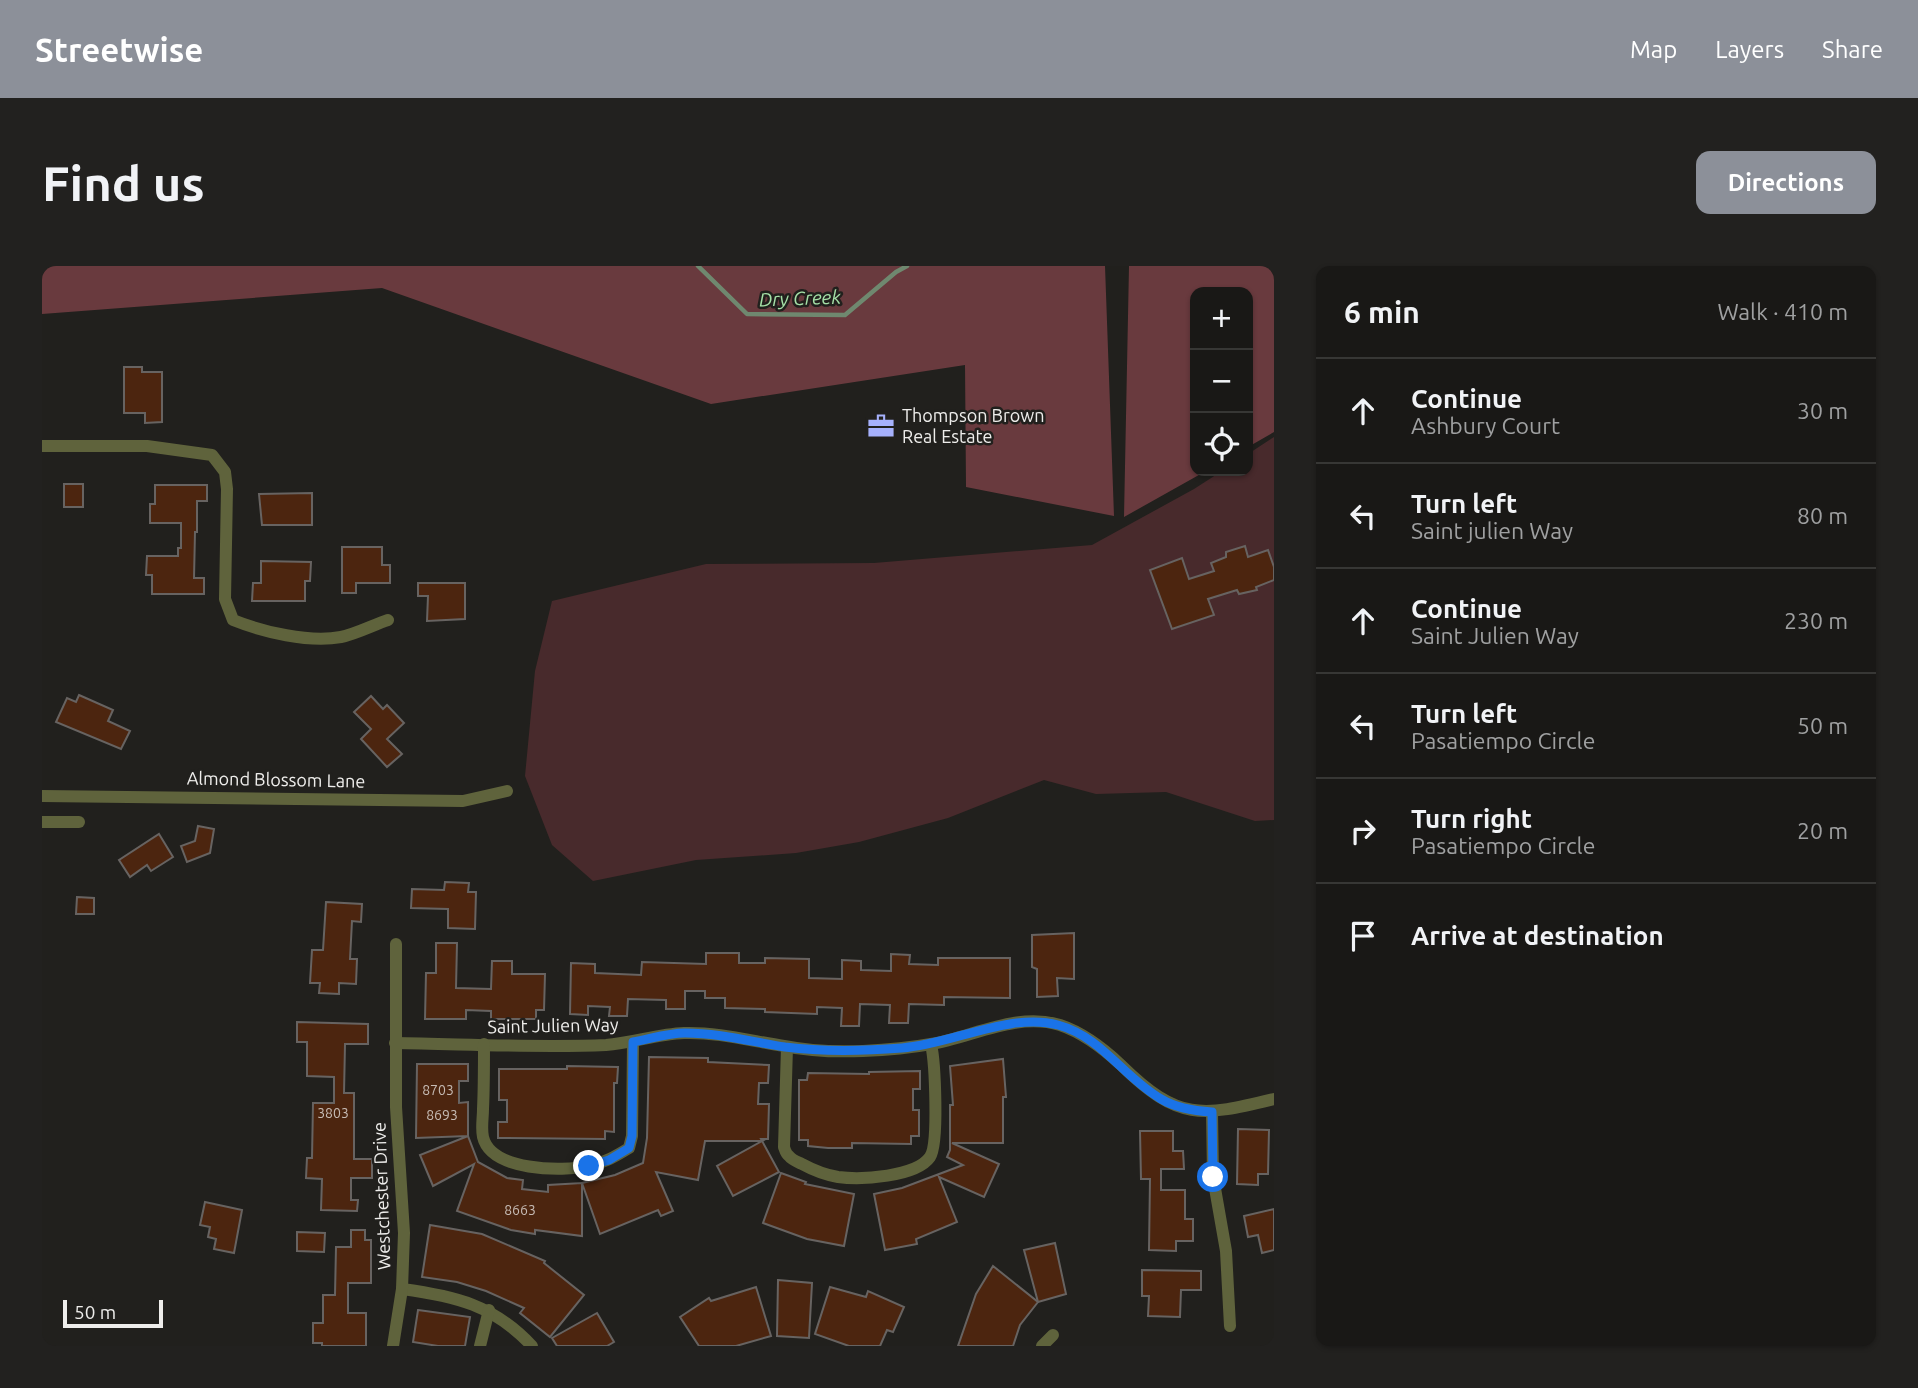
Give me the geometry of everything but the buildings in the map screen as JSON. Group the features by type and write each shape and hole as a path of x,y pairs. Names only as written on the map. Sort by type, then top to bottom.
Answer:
{"street":[{"path":"42,446 147,446 212,455 225,472 225,599 233,620 257,629 300,637 341,637 388,620"},
{"name":"Almond Blossom Lane","path":"42,796 463,800 508,790"},
{"path":"42,822 79,822"},
{"name":"Westchester Drive","path":"393,1346 402,1289 404,1234 397,1151 396,944"},
{"name":"Saint Julien Way","path":"395,1043 591,1045 633,1042 683,1033 721,1035 787,1047 860,1051 932,1044 1018,1022 1039,1021 1060,1025 1083,1035 1161,1099 1196,1111 1212,1112"},
{"path":"484,1044 483,1136 489,1150 502,1158 524,1165 545,1169 570,1169 609,1160 629,1148 632,1136 633,1042"},
{"path":"787,1047 784,1147 789,1158 836,1177 861,1178 889,1175 929,1160 934,1150 935,1082 932,1044"},
{"path":"1230,1326 1226,1251 1213,1177 1212,1112 1274,1099"},
{"path":"402,1289 471,1302 489,1310 521,1334 532,1346"},
{"path":"480,1346 489,1310"},
{"path":"1042,1346 1053,1335"}],"shaded area":[{"path":"42,266 1105,266 1114,516 966,487 965,365 711,404 382,288 42,314"},
{"path":"1129,266 1274,266 1274,432 1253,444 1253,287 1190,287 1190,476 1197,476 1124,517"},
{"path":"1274,437 1274,820 1255,821 1166,792 1096,794 1044,780 948,818 859,842 796,853 696,860 593,881 552,845 525,776 535,671 552,601 706,564 874,563 1092,545 1214,476 1253,476 1253,451"}],"waterway":[{"name":"Dry Creek","path":"698,266 747,314 845,315 896,272 907,266"}],"place":[{"name":"Thompson Brown Real Estate","path":"881,426"}],"route":[{"path":"589,1166 609,1160 629,1148 632,1136 633,1042 683,1033 721,1035 787,1047 860,1051 932,1044 1018,1022 1039,1021 1060,1025 1094,1042 1141,1085 1161,1099 1176,1106 1212,1112 1213,1177"}]}
